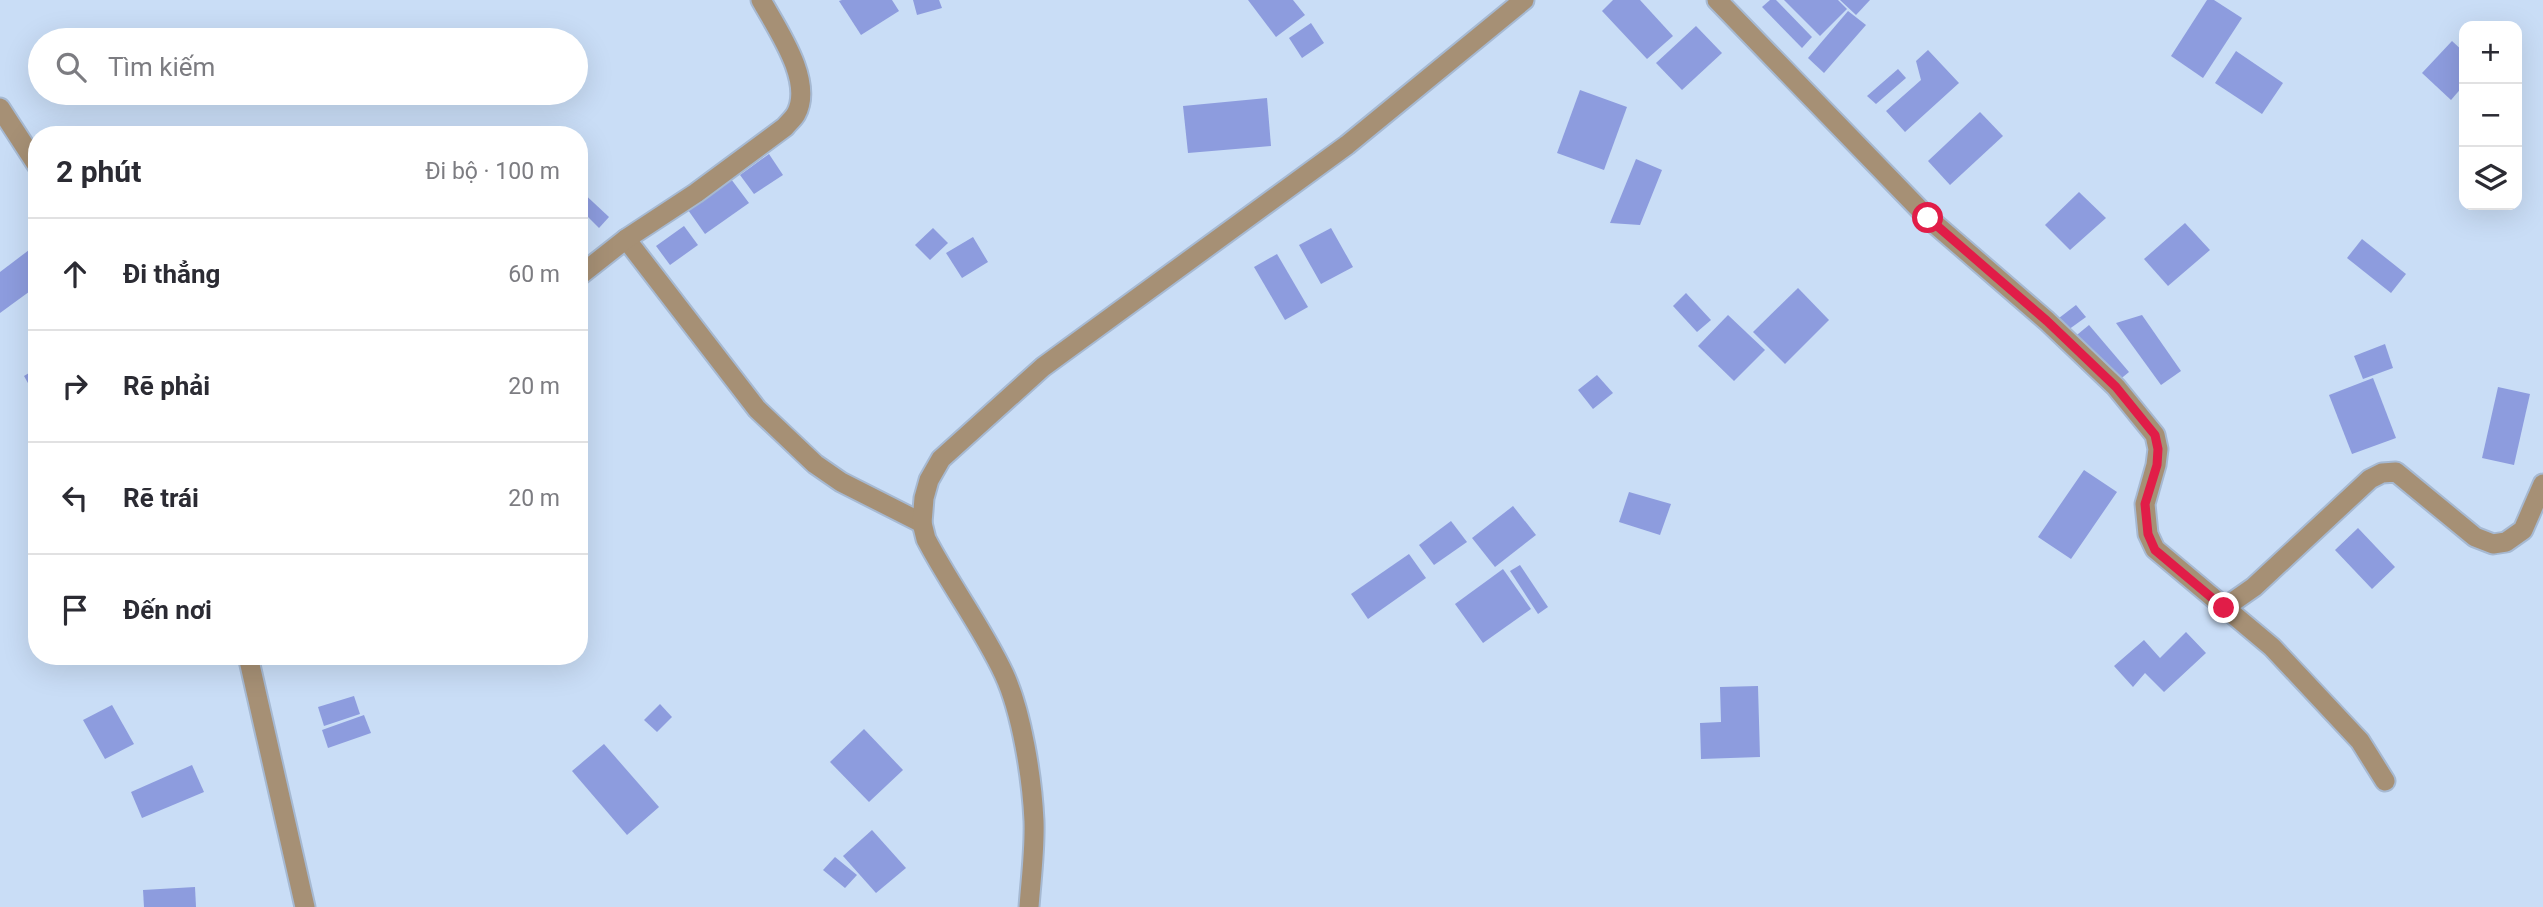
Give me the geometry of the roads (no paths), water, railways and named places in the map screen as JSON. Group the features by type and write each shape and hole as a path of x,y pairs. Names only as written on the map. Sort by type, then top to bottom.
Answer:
{"street":[{"path":"588,269 626,239 708,185 785,127 796,114 801,96 798,71 761,0"},
{"path":"1029,907 1034,823 1031,788 1017,711 1005,676 991,648 926,538 922,523 929,480 941,459 1043,367 1347,145 1524,0"},
{"path":"1717,0 1928,218 2047,321 2116,387 2155,435 2157,465 2145,504 2148,534 2155,550 2272,647 2360,741 2385,781"},
{"path":"0,108 28,151"},
{"path":"626,239 757,409 815,464 841,482 922,523"},
{"path":"2224,608 2254,587 2370,479 2382,473 2396,472 2475,537 2493,544 2506,542 2523,530 2543,484"},
{"path":"250,665 305,907"}]}
